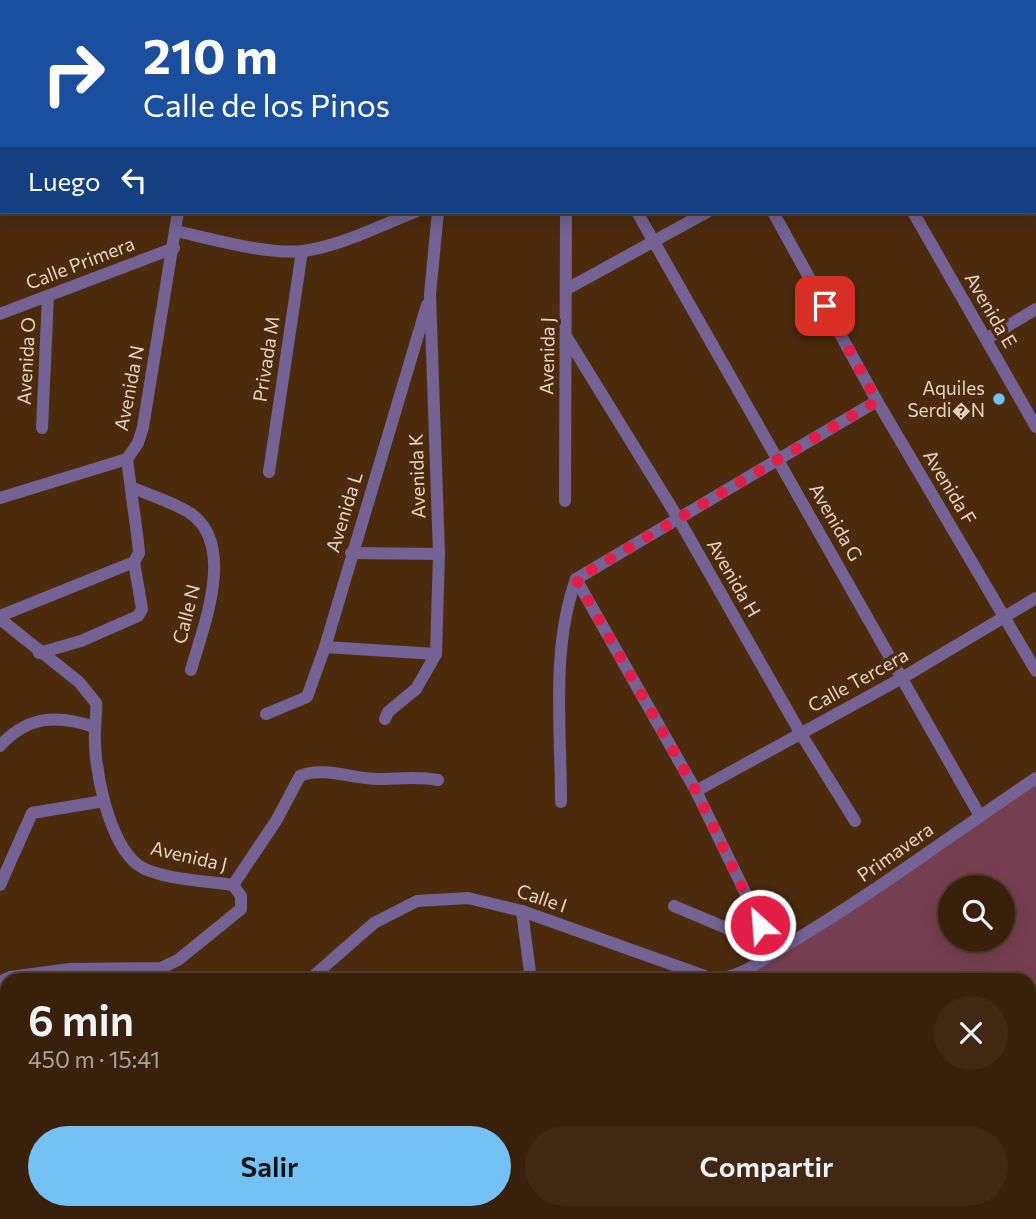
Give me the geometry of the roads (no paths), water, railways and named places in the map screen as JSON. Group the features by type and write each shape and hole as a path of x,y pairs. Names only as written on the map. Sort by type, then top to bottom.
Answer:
{"street":[{"name":"Avenida N","path":"39,653 92,636 138,616 142,609 134,562 139,553 127,459 138,443 144,427 178,214"},
{"path":"176,231 240,245 302,251 336,242 410,214"},
{"name":"Avenida K","path":"385,719 388,712 416,689 436,654 439,554 430,295 438,214"},
{"name":"Avenida J","path":"565,501 566,214"},
{"name":"Avenida G","path":"638,214 979,816"},
{"path":"567,289 703,214"},
{"name":"Avenida F","path":"775,214 877,401 1036,671"},
{"name":"Avenida E","path":"914,214 1036,427"},
{"name":"Calle Primera","path":"0,314 174,248"},
{"name":"Privada M","path":"269,472 302,251"},
{"name":"Avenida L","path":"265,714 307,697 325,647 430,295"},
{"name":"Avenida O","path":"42,428 48,296"},
{"path":"986,339 1036,309"},
{"name":"Avenida H","path":"566,335 678,518 801,734 855,821"},
{"path":"561,802 561,642 564,612 576,579 877,401"},
{"path":"0,498 127,459"},
{"name":"Calle N","path":"131,487 191,514 210,535 215,588 191,670"},
{"path":"351,553 439,554"},
{"path":"39,653 0,618 134,562"},
{"path":"576,579 696,791 772,949"},
{"name":"Calle Tercera","path":"696,791 902,678 1036,598"},
{"path":"325,647 436,654"},
{"name":"Avenida J","path":"39,653 79,682 96,703 94,727 104,801 123,846 138,865 158,872 233,885 240,896 241,909 178,960 161,968 104,967 60,973"},
{"path":"0,746 12,732 28,722 42,719 69,720 94,727"},
{"path":"233,885 276,821 300,776 323,773 356,778 419,777 438,780"},
{"name":"Primavera","path":"772,949 841,913 1036,778"},
{"path":"0,885 32,813 104,801"},
{"name":"Calle I","path":"317,973 374,923 417,901 468,898 522,911 696,973"},
{"path":"674,906 772,949"},
{"path":"522,911 530,973"},
{"name":"Calle I","path":"743,973 750,970 772,949"}],"place":[{"name":"Aquiles Serdi�N","path":"999,399"}]}
